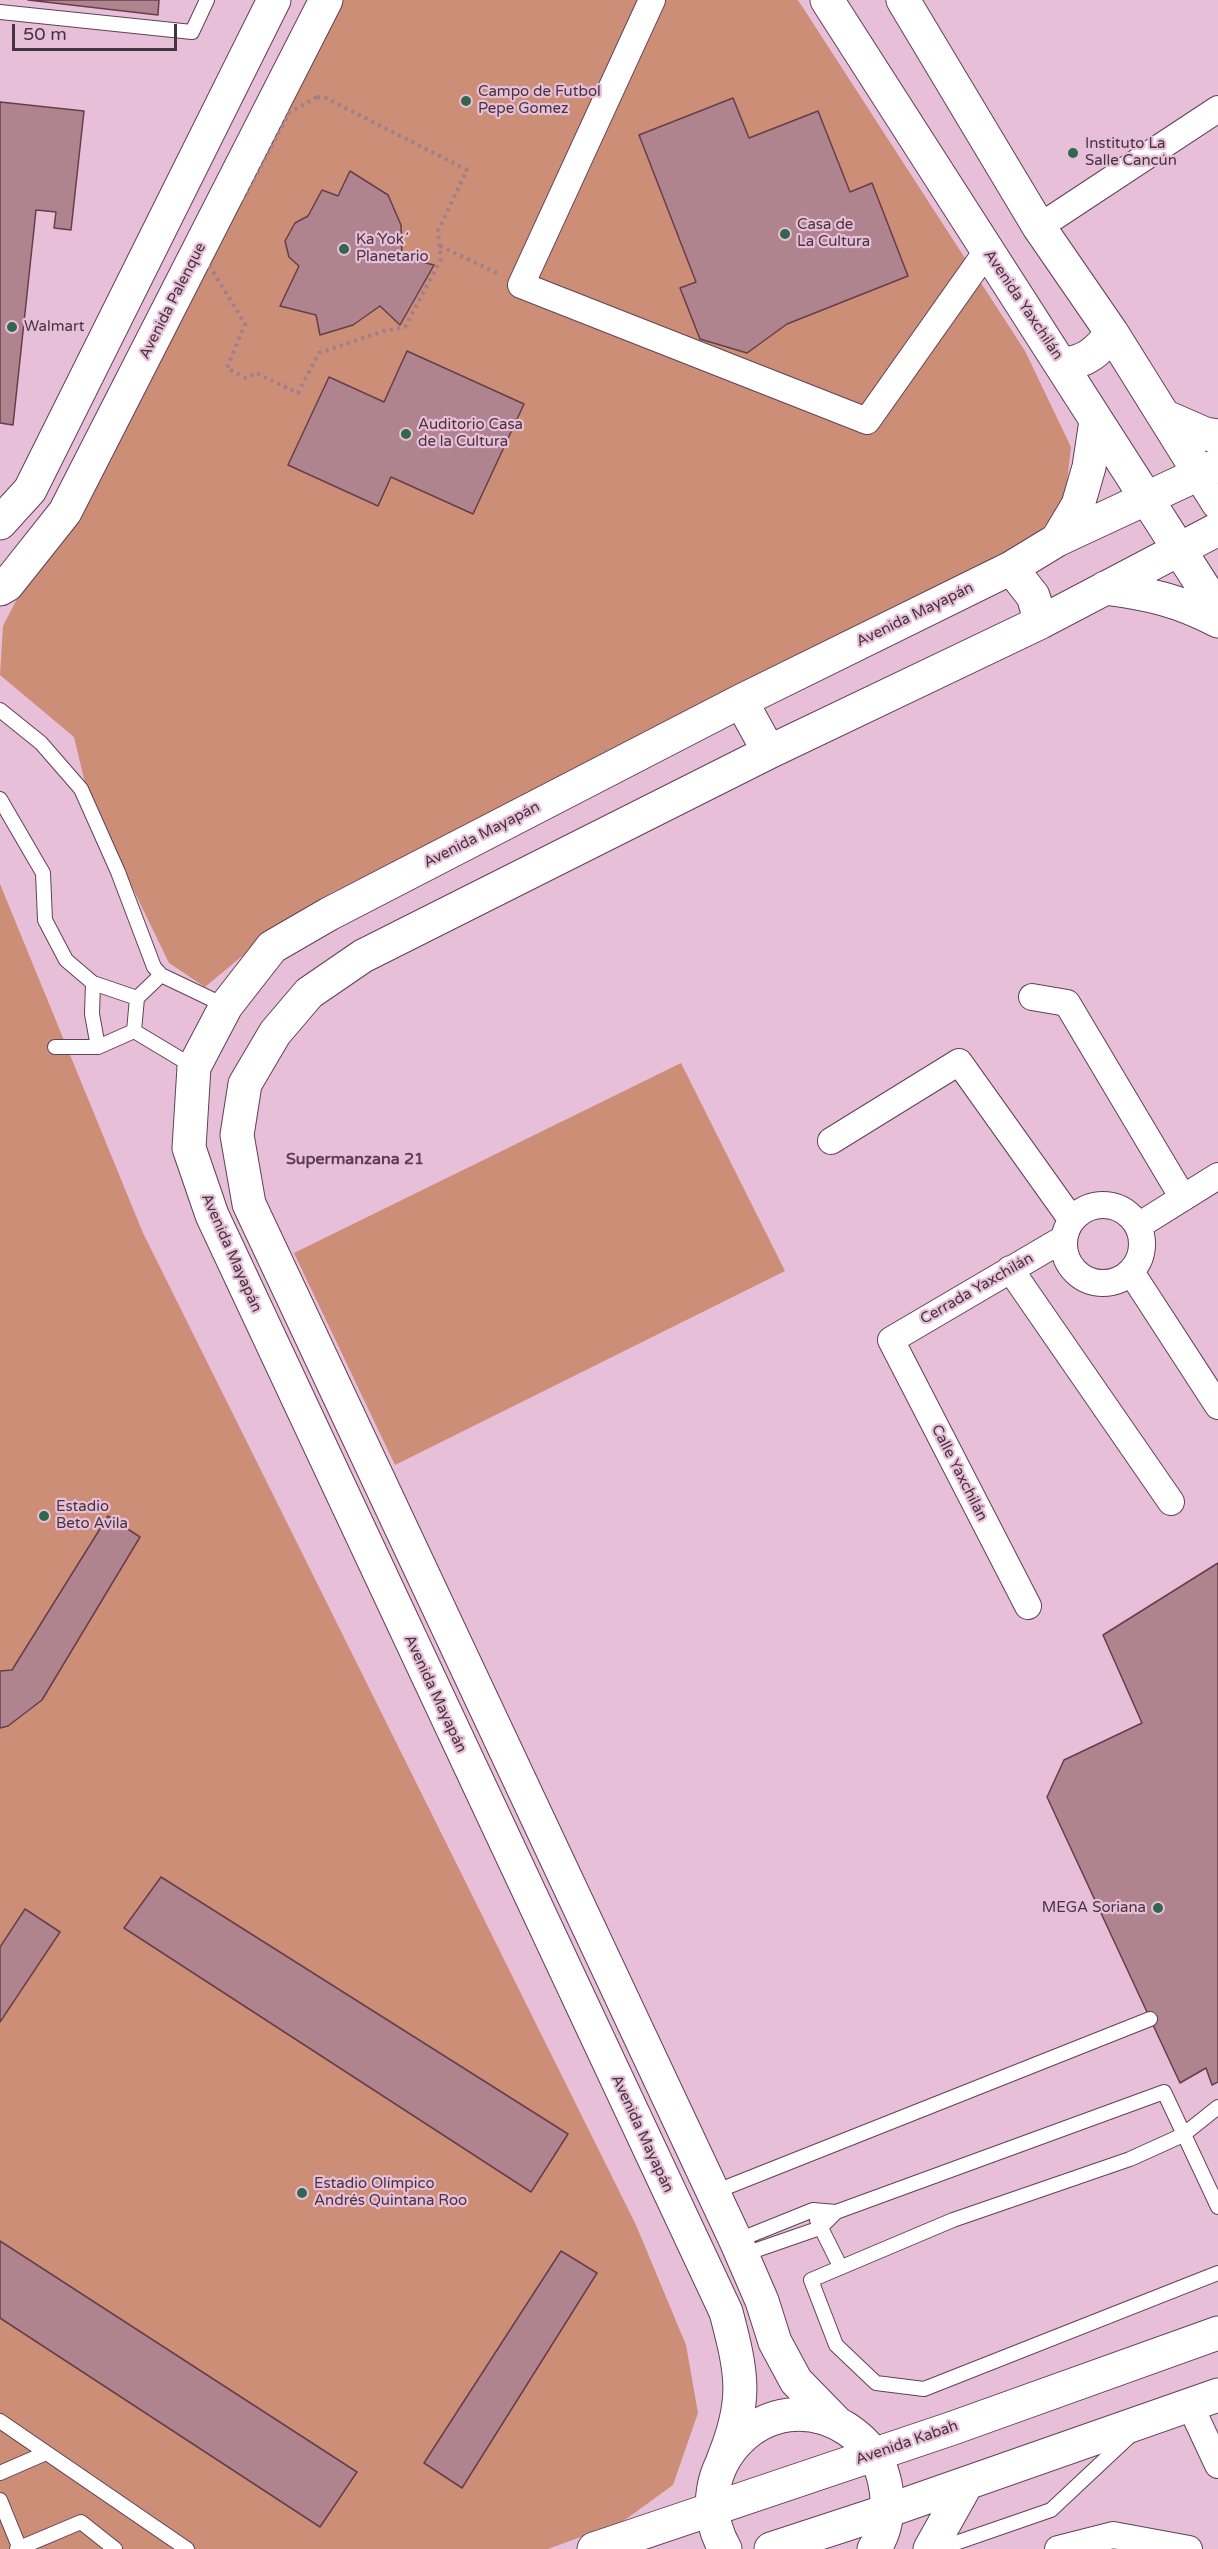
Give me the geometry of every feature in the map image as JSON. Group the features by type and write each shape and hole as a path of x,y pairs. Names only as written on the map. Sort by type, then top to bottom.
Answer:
{"street":[{"path":"0,524 30,490 274,0"},
{"name":"Avenida Palenque","path":"0,589 7,585 65,512 326,0"},
{"path":"652,0 521,285 867,421 987,251"},
{"name":"Avenida Yaxchilán","path":"827,0 987,251 1063,364 1096,421 1218,610"},
{"path":"903,0 1039,227 1166,417 1208,469 1218,503"},
{"path":"1039,227 1218,109"},
{"path":"153,243 193,261"},
{"path":"1063,364 1076,363 1092,356 1112,333"},
{"path":"1166,417 1205,434 1218,436"},
{"path":"1057,540 1078,505 1089,467 1096,421"},
{"name":"Avenida Mayapán","path":"711,2509 713,2484 733,2435 741,2400 737,2354 726,2312 212,1215 189,1148 194,1067 226,1006 272,947 329,914 741,701 1011,568 1057,540 1148,500 1208,469"},
{"path":"874,2549 885,2526 887,2492 874,2455 858,2436 837,2423 796,2381 775,2342 762,2301 738,2248 249,1204 237,1135 245,1084 274,1033 309,993 363,956 769,752 1041,622 1218,529"},
{"path":"1011,568 1033,596 1041,622"},
{"path":"1105,588 1151,594 1185,604 1218,621"},
{"path":"741,701 769,752"},
{"path":"1032,997 1067,1003 1183,1198"},
{"path":"831,1141 959,1062 1067,1229"},
{"path":"1140,1234 1183,1198 1218,1176"},
{"path":"1140,1234 1218,1196"},
{"path":"1098,1204 1114,1206 1128,1214 1140,1234 1140,1258 1131,1272 1114,1282 1094,1283 1085,1279 1077,1275 1065,1258 1067,1229 1083,1209 1098,1204"},
{"name":"Cerrada Yaxchilán","path":"891,1340 1010,1269 1067,1229"},
{"path":"1010,1269 1171,1502"},
{"path":"1131,1272 1218,1406"},
{"name":"Calle Yaxchilán","path":"891,1340 1028,1606"},
{"path":"471,1772 507,1755"},
{"name":"Avenida Kabah","path":"594,2549 874,2455 1218,2333"},
{"path":"737,2354 762,2352 772,2348 775,2342"},
{"path":"771,2549 887,2511 1204,2400 1218,2465"},
{"path":"723,2460 739,2439 768,2421 785,2416 812,2415 837,2423"},
{"path":"930,2549 967,2483"},
{"path":"711,2509 717,2535 725,2549"},
{"path":"1058,2549 1113,2535 1189,2549"}],"lane":[{"path":"0,12 192,32 207,0"},
{"path":"0,710 41,743 81,789 118,872 154,968 160,975 226,1006"},
{"path":"0,799 44,873 45,920 66,960 93,983 137,998"},
{"path":"134,1031 137,998 160,975"},
{"path":"93,983 92,1014 98,1047"},
{"path":"55,1047 98,1047 134,1031"},
{"path":"134,1031 194,1067"},
{"path":"711,2193 1150,2019"},
{"path":"738,2248 820,2228 836,2212 1164,2092 1218,2207"},
{"path":"1218,2107 1183,2135 1130,2159 962,2217 811,2280 836,2345 876,2383 924,2389 1218,2273"},
{"path":"738,2248 813,2210 836,2212"},
{"path":"813,2210 840,2266"},
{"path":"938,2549 1051,2510 1148,2420"},
{"path":"0,2421 187,2549"},
{"path":"0,2473 46,2453"},
{"path":"0,2500 19,2548 81,2522 116,2549"}],"path":[{"path":"317,97 326,98 467,170 438,231 440,246 441,259 405,327 384,331 318,353 298,393 256,374 246,378 227,368 245,324 204,257 226,215 246,194 289,113 305,103 317,97"},
{"path":"440,246 521,285"}],"shaded area":[{"path":"325,0 798,0 1025,351 1071,447 1065,500 1025,551 333,892 288,918 205,987 169,963 88,796 74,737 0,675 3,626"},
{"path":"0,884 143,1233 636,2225 686,2345 698,2413 673,2485 622,2522 548,2549 0,2549"},
{"path":"681,1063 785,1271 395,1465 294,1253"}],"building":[{"path":"28,0 159,0 158,15"},
{"name":"Casa de La Cultura","path":"733,98 749,138 818,111 850,192 872,183 908,276 787,324 747,353 700,339 680,288 696,282 639,135"},
{"name":"Walmart","path":"0,102 84,111 71,230 54,228 56,212 36,210 13,425 0,423"},
{"name":"Ka´Yok´ Planetario","path":"350,171 388,195 401,225 402,257 434,265 400,325 380,306 353,325 320,335 316,315 280,306 299,266 289,257 285,241 295,223 308,216 322,190 338,196"},
{"name":"Auditorio Casa de la Cultura","path":"407,351 524,404 473,514 391,477 378,506 288,465 329,377 384,402"},
{"path":"108,1516 140,1537 42,1700 8,1726 0,1728 0,1671 12,1670"},
{"name":"MEGA Soriana","path":"1218,1563 1218,2082 1212,2085 1206,2068 1180,2083 1047,1797 1064,1760 1142,1723 1103,1635"},
{"path":"161,1877 568,2134 531,2192 124,1928"},
{"path":"25,1909 60,1932 0,2022 0,1947"},
{"path":"0,2241 357,2472 320,2527 0,2318"},
{"path":"561,2251 597,2273 462,2488 424,2463"}],"place":[{"name":"Campo de Futbol Pepe Gomez","path":"466,101"},
{"name":"Instituto La Salle Cancún","path":"1073,153"},
{"name":"Casa de La Cultura","path":"785,234"},
{"name":"Ka´Yok´ Planetario","path":"344,249"},
{"name":"Walmart","path":"12,327"},
{"name":"Auditorio Casa de la Cultura","path":"406,434"},
{"name":"Estadio Beto Avila","path":"44,1516"},
{"name":"MEGA Soriana","path":"1158,1908"},
{"name":"Estadio Olímpico Andrés Quintana Roo","path":"302,2193"}],"district":[{"name":"Supermanzana 21","path":"355,1160"}]}
